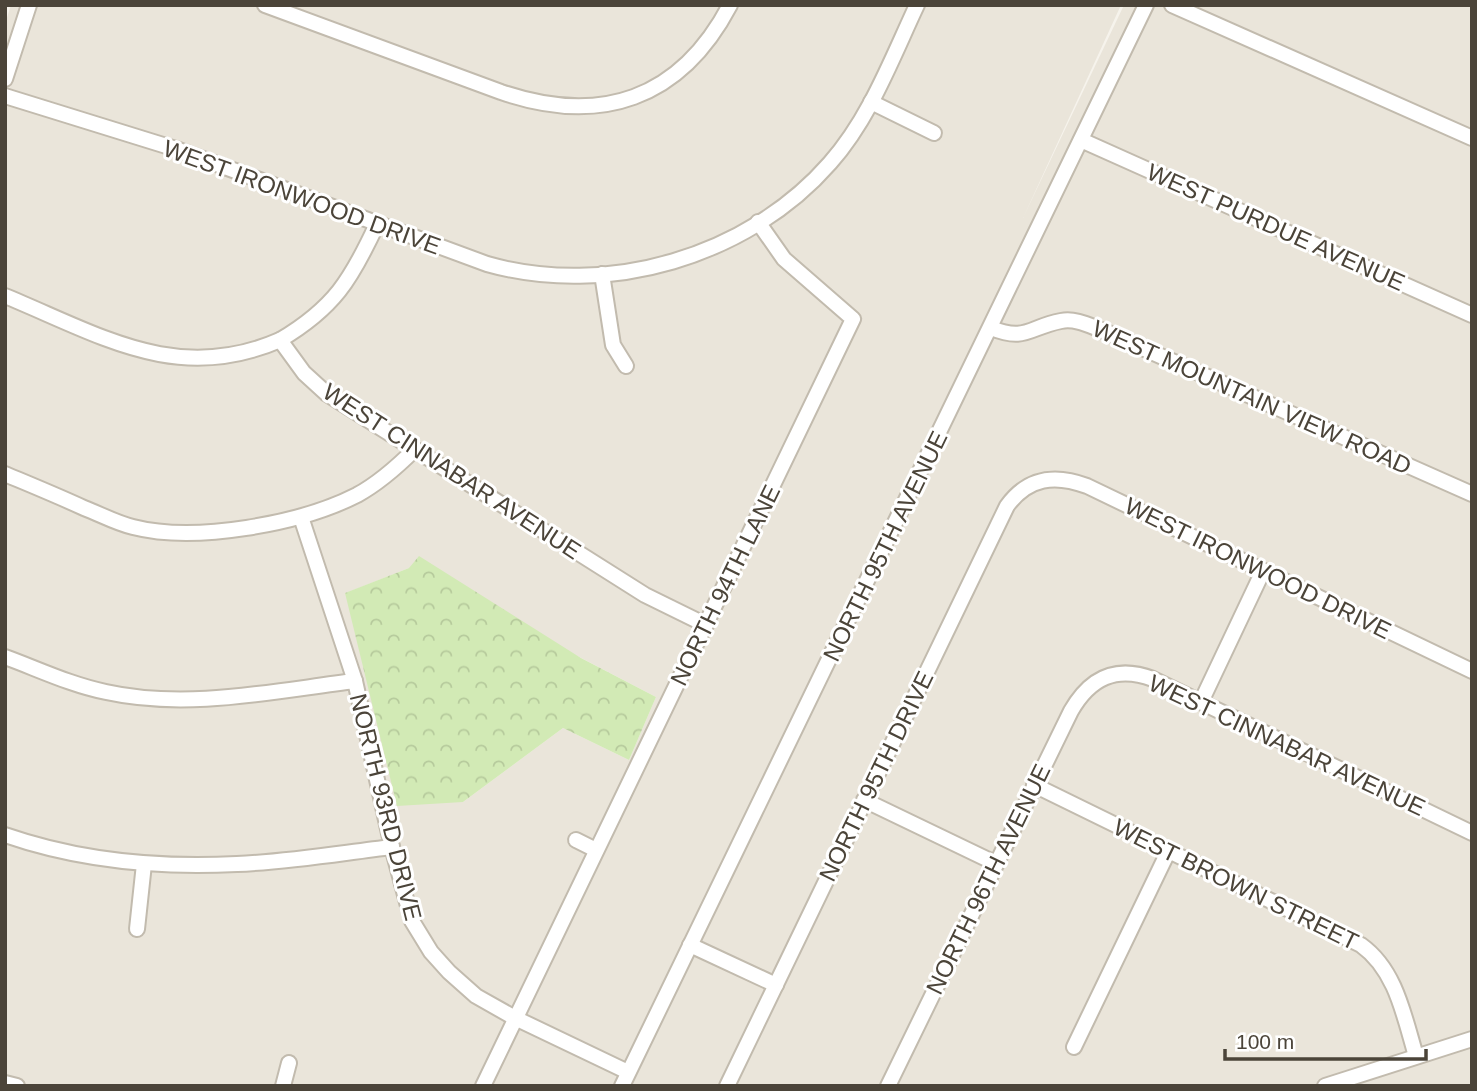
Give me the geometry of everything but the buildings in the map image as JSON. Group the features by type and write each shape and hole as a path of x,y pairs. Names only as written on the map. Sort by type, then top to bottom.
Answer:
{"street":[{"path":"5,79 29,5"},
{"path":"265,5 501,92 539,104 565,107 593,107 626,100 660,84 687,64 709,40 730,5"},
{"name":"WEST IRONWOOD DRIVE","path":"5,96 176,149 460,255 509,270 550,276 643,270 688,258 780,209 807,187 851,136 871,102 917,5"},
{"name":"NORTH 95TH AVENUE","path":"625,1079 1146,5"},
{"path":"1172,5 1472,138"},
{"path":"871,102 934,133"},
{"name":"WEST PURDUE AVENUE","path":"1081,140 1472,314"},
{"name":"NORTH 94TH LANE","path":"482,1086 853,319 784,259 758,222"},
{"path":"5,296 137,350 173,358 225,358 246,354 280,340 318,315 335,298 358,265 377,224"},
{"path":"602,274 613,345 626,366"},
{"name":"WEST MOUNTAIN VIEW ROAD","path":"991,328 1007,335 1021,335 1061,320 1075,320 1472,494"},
{"name":"WEST CINNABAR AVENUE","path":"280,340 298,367 327,394 645,595 706,625"},
{"path":"5,474 116,521 157,531 215,531 301,517 357,495 383,478 415,449"},
{"name":"WEST IRONWOOD DRIVE","path":"1041,481 1059,478 1087,485 1472,671"},
{"name":"NORTH 95TH DRIVE","path":"727,1086 1007,506 1021,491 1041,481"},
{"name":"NORTH 93RD DRIVE","path":"301,517 355,681 392,847 412,921 431,952 464,987 492,1006 625,1079"},
{"path":"1201,702 1263,570"},
{"path":"5,657 83,686 148,699 200,699 355,681"},
{"name":"WEST CINNABAR AVENUE","path":"1099,679 1116,674 1138,674 1472,833"},
{"name":"NORTH 96TH AVENUE","path":"888,1086 1076,701 1099,679"},
{"name":"WEST BROWN STREET","path":"1034,785 1350,938 1370,952 1381,962 1392,983 1416,1056"},
{"path":"864,800 995,863"},
{"path":"5,835 60,852 145,864 238,864 392,847"},
{"path":"576,840 596,850"},
{"path":"1073,1047 1169,850"},
{"path":"137,929 145,864"},
{"path":"690,945 776,985"},
{"path":"1325,1086 1472,1039"},
{"path":"283,1086 289,1063"},
{"path":"5,1083 16,1086"}],"shaded area":[{"path":"11,5 1121,5 1023,218 1124,5 1472,5 1472,1086 5,1086 5,24","holes":["409,568 656,697 629,760 563,728 463,802 346,593"]}],"green space":[{"path":"419,556 581,658 656,697 629,760 563,728 463,802 397,806 345,593 409,568"}]}
